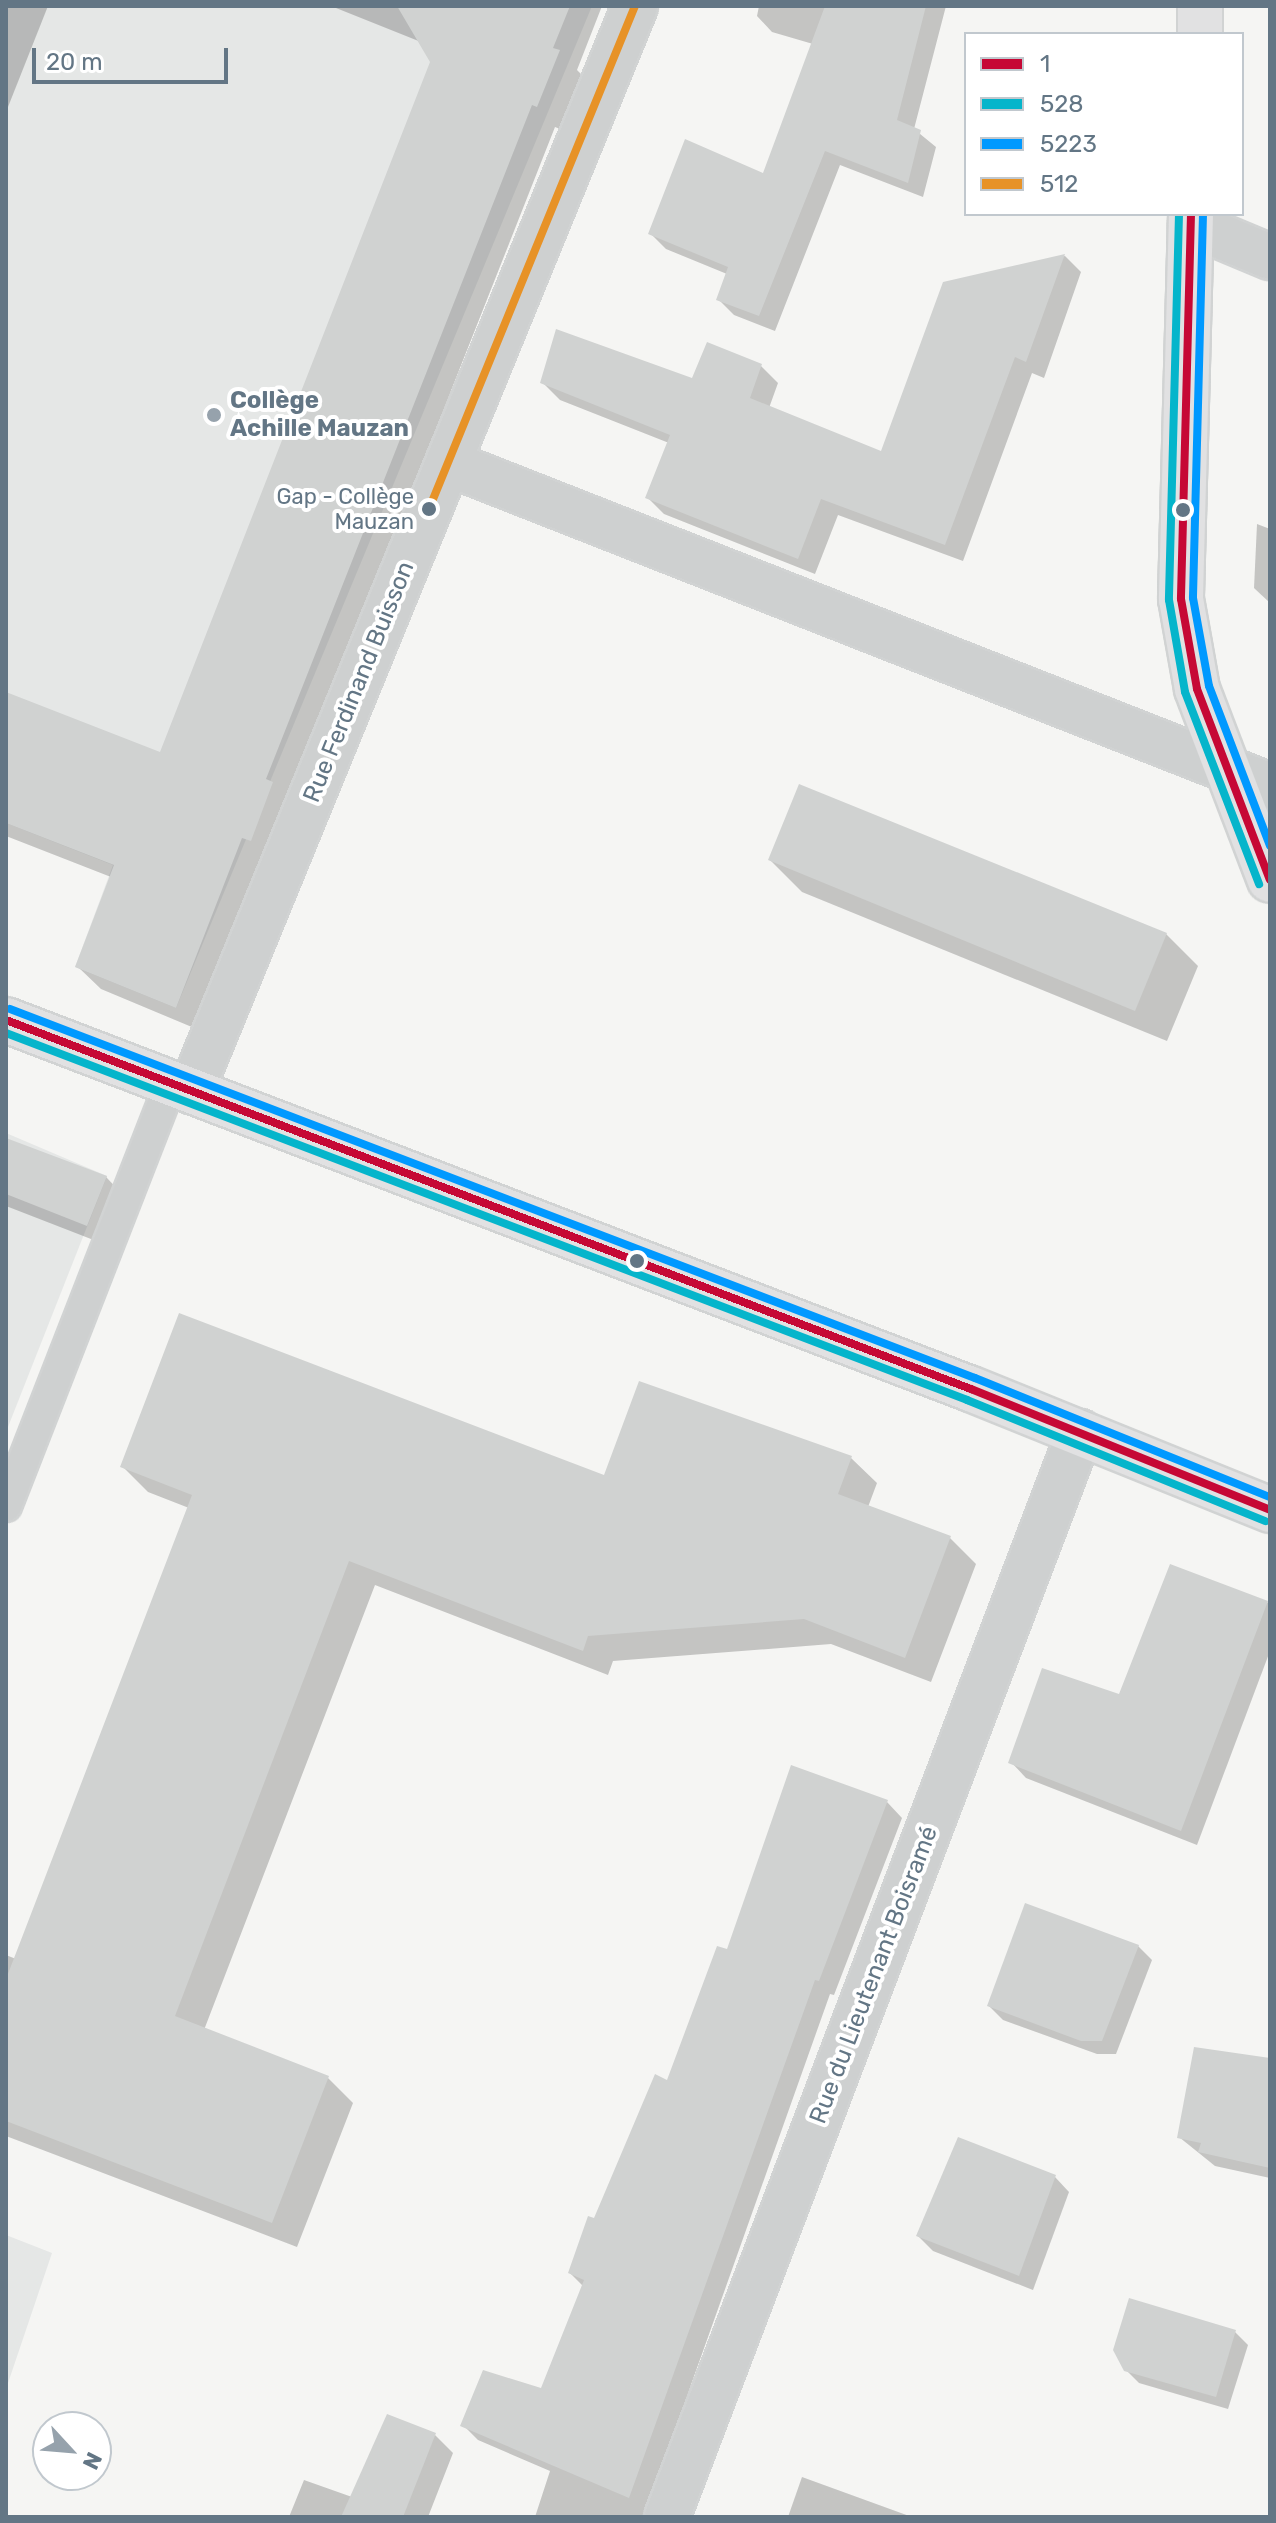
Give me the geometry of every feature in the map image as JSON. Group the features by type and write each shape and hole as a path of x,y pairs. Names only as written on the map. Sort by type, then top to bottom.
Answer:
{"main road":[{"path":"1200,6 1200,32"},
{"path":"1191,219 1181,599 1197,689 1225,769 1270,880"},
{"path":"6,1020 1080,1432 1270,1510"}],"street":[{"name":"Rue Ferdinand Buisson","path":"181,1087 448,463 635,6"},
{"path":"1191,219 1270,257"},
{"path":"448,463 1270,786"},
{"name":"Rue du Lieutenant Boisramé","path":"667,2517 1080,1432"}],"lane":[{"path":"6,1506 181,1087"}],"shaded area":[{"name":"Collège Achille Mauzan","path":"6,6 592,6 176,1008 75,967 113,865 6,823"},
{"path":"6,1133 107,1176 6,1432"},
{"path":"6,2235 52,2253 6,2389"}],"building":[{"path":"397,6 570,6 553,48 560,50 537,107 532,105 266,779 273,782 251,841 242,838 176,1008 75,967 114,865 6,823 6,692 160,752 430,62"},
{"path":"825,6 926,6 897,120 921,130 908,183 825,151 759,316 716,300 728,267 648,234 685,139 763,173"},
{"path":"1065,254 1026,362 1015,357 945,545 821,499 798,559 645,498 670,435 540,383 556,329 692,378 707,342 762,364 750,398 881,451 943,282"},
{"path":"799,784 1167,933 1135,1011 768,860"},
{"path":"6,1138 107,1176 87,1226 6,1194"},
{"path":"179,1313 604,1475 639,1381 852,1456 838,1494 951,1536 905,1658 804,1619 588,1636 583,1651 349,1561 175,2016 329,2076 272,2223 6,2121 6,1979 192,1495 120,1467"},
{"path":"1170,1564 1268,1601 1181,1831 1008,1763 1042,1668 1119,1694"},
{"path":"791,1765 888,1800 819,1981 815,1980 629,2498 460,2426 483,2370 541,2388 584,2280 568,2273 588,2216 594,2218 655,2074 667,2080 717,1946 727,1949"},
{"path":"1025,1903 1139,1945 1102,2041 1081,2041 987,2006"},
{"path":"1194,2047 1270,2058 1270,2168 1198,2152 1201,2143 1177,2138"},
{"path":"958,2137 1056,2175 1019,2276 916,2236"},
{"path":"1129,2298 1236,2330 1216,2397 1124,2371 1113,2350"},
{"path":"387,2414 436,2433 403,2517 341,2517"}],"transit line":[{"name":"512","path":"429,509 635,6"},
{"name":"528","path":"1179,216 1169,600 1185,692 1259,884"},
{"name":"1","path":"1191,216 1181,599 1197,689 1270,880"},
{"name":"5223","path":"1203,216 1193,598 1209,686 1270,846"},
{"name":"5223","path":"10,1009 975,1378 1270,1497"},
{"name":"1","path":"6,1020 971,1389 1270,1510"},
{"name":"528","path":"6,1033 967,1400 1265,1521"}],"place":[{"name":"Collège Achille Mauzan","path":"214,415"},
{"name":"Gap - Collège Mauzan","path":"429,509"}]}
